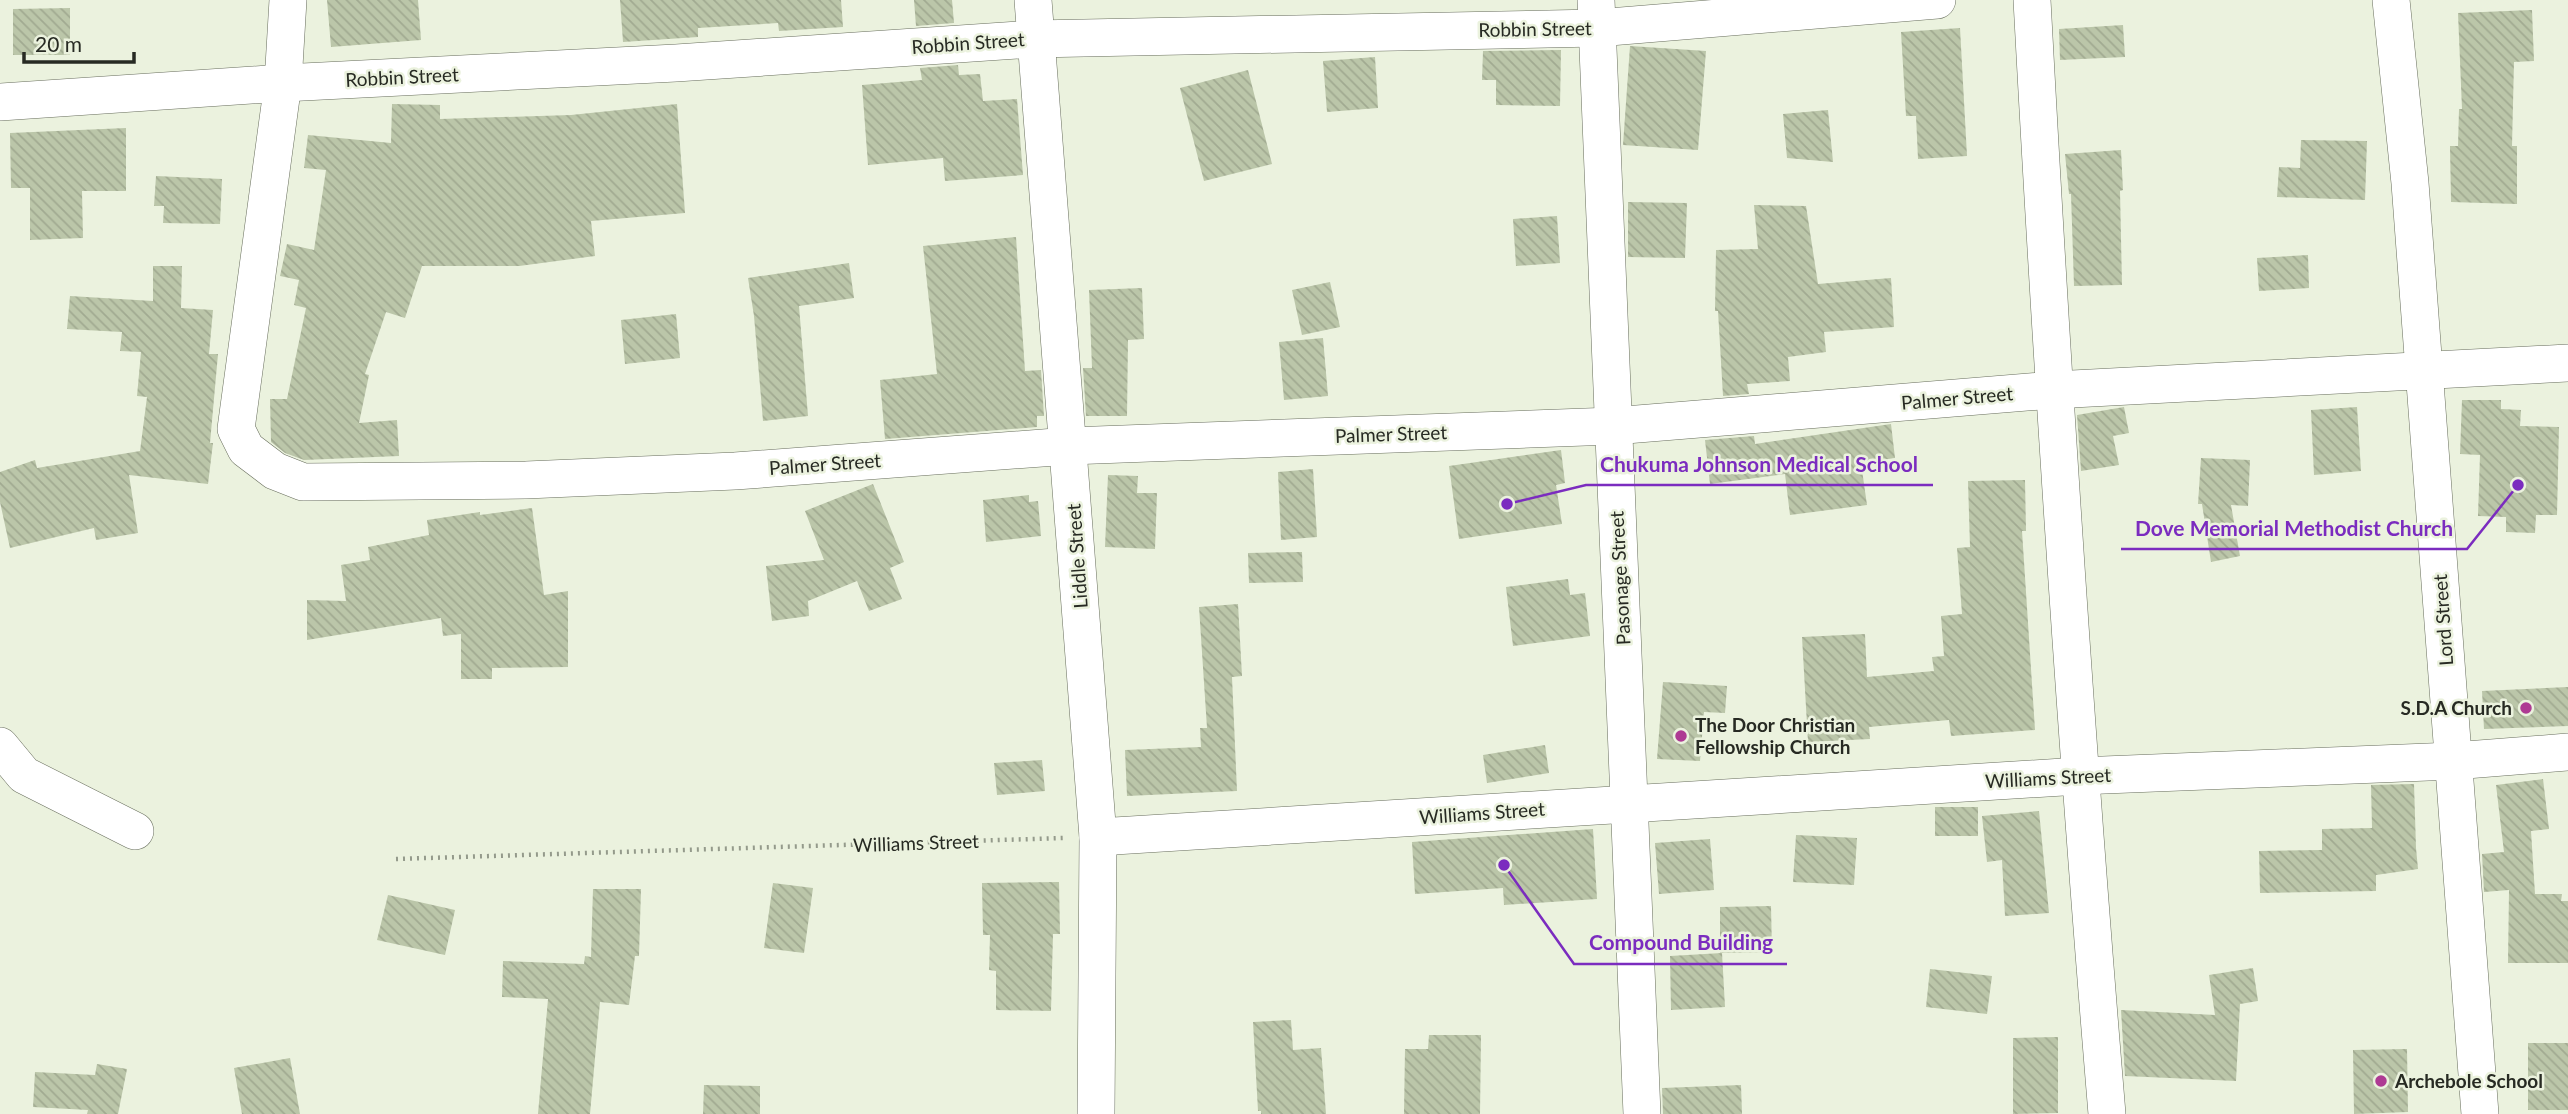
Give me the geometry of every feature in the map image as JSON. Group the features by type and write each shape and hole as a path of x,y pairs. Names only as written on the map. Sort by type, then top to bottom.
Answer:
{"street":[{"path":"283,83 288,0"},
{"name":"Liddle Street","path":"1033,0 1098,837 1096,1114"},
{"name":"Robbin Street","path":"0,102 283,83 676,63 1034,39 1937,0"},
{"path":"2032,0 2053,390 2079,776 2107,1114"},
{"name":"Lord Street","path":"2391,0 2410,183 2480,1114"},
{"name":"Pasonage Street","path":"1596,14 1642,1114"},
{"name":"Palmer Street","path":"283,83 236,429 246,449 275,471 303,482 526,480 735,471 1069,446 1613,426 2053,390 2568,363"},
{"path":"0,746 24,775 135,831"},
{"name":"Williams Street","path":"1098,837 2079,776 2454,761 2568,752"}],"path":[{"name":"Williams Street","path":"396,859 1098,837"}],"building":[{"path":"327,0 418,0 421,40 331,47"},
{"path":"620,0 841,0 843,27 779,31 778,23 698,28 698,37 623,42"},
{"path":"914,0 952,0 954,23 916,26"},
{"path":"70,8 70,55 13,55 13,9"},
{"path":"2532,10 2534,61 2514,62 2512,146 2517,146 2517,204 2451,202 2450,146 2458,146 2459,109 2462,109 2458,13"},
{"path":"2123,25 2125,57 2060,60 2059,29"},
{"path":"1960,28 1967,156 1918,159 1916,116 1906,116 1901,32"},
{"path":"1630,46 1706,51 1698,150 1623,145"},
{"path":"1561,50 1560,106 1496,105 1496,80 1482,80 1483,51"},
{"path":"1375,57 1378,108 1327,112 1323,61"},
{"path":"958,65 959,75 980,74 983,101 1017,99 1023,175 945,181 943,158 868,165 862,85 922,80 920,68"},
{"path":"1248,70 1272,164 1204,181 1180,88"},
{"path":"392,104 440,105 440,119 571,115 677,104 685,213 591,221 595,256 519,266 422,266 405,318 386,312 365,374 369,375 359,423 397,420 399,456 304,460 285,453 271,442 270,399 287,399 306,308 294,305 299,280 280,276 287,244 314,250 326,170 304,168 308,135 391,143"},
{"path":"1828,110 1833,162 1787,158 1783,114"},
{"path":"126,128 126,191 82,191 83,238 30,240 30,188 11,188 10,133"},
{"path":"2301,140 2367,141 2365,200 2277,197 2279,167 2300,168"},
{"path":"2121,150 2122,285 2074,286 2071,194 2065,154"},
{"path":"156,176 222,179 220,224 163,223 164,206 154,206"},
{"path":"1628,202 1687,203 1685,258 1628,257"},
{"path":"1754,205 1806,206 1818,284 1891,278 1894,327 1824,332 1826,352 1788,357 1790,381 1747,384 1749,394 1723,396 1718,311 1715,311 1716,250 1758,249"},
{"path":"1557,216 1560,263 1516,266 1513,219"},
{"path":"1016,237 1025,371 1041,370 1044,416 1037,416 1037,427 885,439 880,380 937,374 923,246"},
{"path":"2308,255 2309,288 2259,291 2257,258"},
{"path":"849,263 854,298 799,306 808,416 763,421 748,278"},
{"path":"153,266 182,266 181,308 213,310 209,354 218,354 208,484 129,475 138,533 96,540 94,528 10,548 0,502 0,472 35,460 37,468 140,451 147,397 137,396 141,352 120,351 122,332 67,329 70,296 153,301"},
{"path":"1330,282 1340,327 1302,335 1292,290"},
{"path":"1142,288 1144,339 1128,340 1127,416 1086,416 1083,368 1092,368 1089,290"},
{"path":"676,314 680,358 625,364 621,320"},
{"path":"1323,338 1328,396 1284,400 1279,342"},
{"path":"2462,400 2501,400 2501,409 2521,410 2520,426 2559,427 2557,515 2536,515 2535,533 2506,532 2506,517 2478,516 2480,455 2460,454"},
{"path":"2124,407 2129,433 2113,436 2119,465 2081,471 2077,415"},
{"path":"2357,407 2361,471 2314,475 2311,410"},
{"path":"1891,424 1895,458 1861,463 1867,505 1790,515 1785,474 1710,484 1705,440 1754,436 1755,444"},
{"path":"1561,450 1565,483 1556,485 1562,524 1459,539 1449,466"},
{"path":"2201,458 2250,460 2248,506 2231,505 2240,556 2211,562 2202,504 2198,504"},
{"path":"1313,469 1317,537 1281,540 1278,472"},
{"path":"1108,475 1138,476 1137,493 1157,493 1155,549 1105,547"},
{"path":"2025,480 2026,531 2022,531 2035,730 1951,736 1949,720 1869,727 1870,739 1808,742 1802,637 1865,634 1867,677 1934,671 1932,657 1944,656 1941,616 1962,614 1957,548 1970,547 1968,481"},
{"path":"873,484 904,562 890,568 902,599 869,611 857,581 808,601 809,616 772,621 766,566 824,560 805,511"},
{"path":"1029,495 1029,502 1038,501 1041,536 986,542 983,500"},
{"path":"532,508 544,595 568,591 568,667 492,668 492,679 461,679 461,634 443,636 441,618 307,640 307,600 346,601 341,565 370,560 368,547 429,535 427,520"},
{"path":"1302,552 1303,582 1249,583 1248,553"},
{"path":"1568,579 1570,595 1585,593 1590,636 1513,646 1506,587"},
{"path":"1238,604 1242,676 1232,677 1237,791 1127,796 1125,750 1201,747 1200,728 1207,728 1199,607"},
{"name":"The Door Christian Fellowship Church","path":"1663,682 1727,686 1725,713 1704,712 1700,761 1657,759"},
{"name":"S.D.A Church","path":"2568,687 2568,726 2484,729 2482,691"},
{"path":"1545,745 1549,773 1487,783 1483,755"},
{"path":"1042,760 1045,791 997,795 994,763"},
{"path":"2543,779 2549,829 2531,831 2535,894 2562,894 2561,901 2568,901 2568,963 2508,963 2509,890 2484,892 2482,854 2504,852 2496,785"},
{"path":"2414,784 2418,869 2376,875 2376,891 2260,893 2259,851 2322,850 2322,829 2372,828 2371,785"},
{"path":"1935,807 1978,807 1978,836 1935,836"},
{"path":"2039,811 2049,913 2005,916 2002,860 1987,862 1982,816"},
{"path":"1593,829 1597,899 1504,905 1503,888 1415,894 1412,842"},
{"path":"1796,835 1857,838 1854,885 1793,882"},
{"path":"1710,839 1714,890 1659,894 1655,843"},
{"path":"1059,882 1060,934 1053,934 1051,1011 996,1010 996,971 989,970 990,935 983,935 982,883"},
{"path":"773,883 813,888 804,953 764,948"},
{"path":"593,889 641,889 639,956 635,956 629,1005 600,1002 590,1114 538,1114 548,999 502,997 503,961 584,964 585,956 591,957"},
{"path":"388,895 455,910 445,955 377,940"},
{"path":"1771,906 1772,952 1720,953 1720,907"},
{"path":"1722,953 1725,1007 1671,1010 1670,956"},
{"path":"2253,968 2258,1001 2240,1004 2236,1081 2125,1076 2121,1010 2215,1015 2209,975"},
{"path":"1930,969 1992,976 1987,1014 1926,1007"},
{"path":"1291,1020 1293,1050 1321,1048 1326,1114 1261,1114 1261,1111 1258,1111 1253,1022"},
{"path":"1429,1035 1481,1035 1480,1114 1404,1114 1405,1049 1428,1049"},
{"path":"2058,1037 2058,1113 2013,1114 2013,1038"},
{"path":"2528,1043 2568,1043 2568,1110 2528,1110"},
{"name":"Archebole School","path":"2407,1049 2408,1112 2354,1114 2353,1050"},
{"path":"290,1058 300,1114 242,1114 234,1068"},
{"path":"97,1064 127,1069 118,1114 87,1114 88,1110 33,1107 35,1072 95,1075"},
{"path":"704,1085 760,1086 760,1114 703,1114"},
{"path":"1741,1085 1742,1114 1663,1114 1662,1088"}],"place":[{"name":"Dove Memorial Methodist Church","path":"2518,485"},
{"name":"Chukuma Johnson Medical School","path":"1507,504"},
{"name":"S.D.A Church","path":"2526,708"},
{"name":"The Door Christian Fellowship Church","path":"1681,736"},
{"name":"Compound Building","path":"1504,865"},
{"name":"Archebole School","path":"2381,1081"}]}
